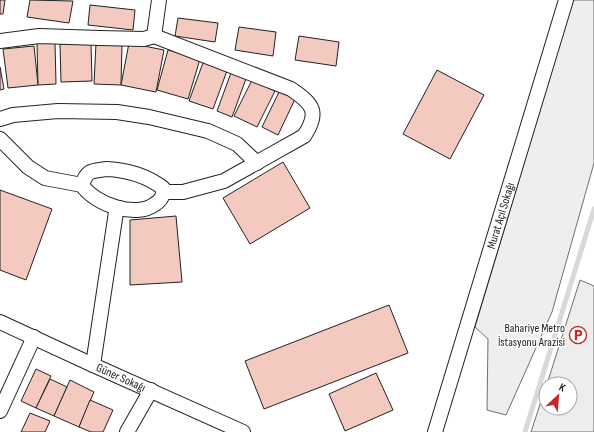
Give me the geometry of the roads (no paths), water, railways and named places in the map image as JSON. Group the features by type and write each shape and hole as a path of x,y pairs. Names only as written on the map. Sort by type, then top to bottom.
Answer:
{"street":[{"path":"154,36 159,0"},
{"name":"Murat Açıl Sokağı","path":"435,432 566,0"},
{"path":"0,41 39,36 100,38 144,38 154,36 291,89 306,99 310,104 313,116 310,126 304,136 224,181 183,192 164,192"},
{"path":"0,119 13,115 58,111 117,112 149,117 208,131 237,144 257,163"},
{"path":"0,139 28,167 45,178 82,185 85,190 95,198 119,208 142,210 152,207 160,200 164,192"},
{"path":"82,185 87,173 107,169 117,169 130,172 155,182 163,188 164,192"},
{"path":"93,365 116,212 119,208"},
{"name":"Güner Sokağı","path":"0,322 243,432"},
{"path":"0,411 34,338"},
{"path":"127,432 151,390"}],"waterway":[{"path":"525,432 594,209"}],"place":[{"name":"Bahariye Metro İstasyonu Arazisi","path":"578,335"}]}
